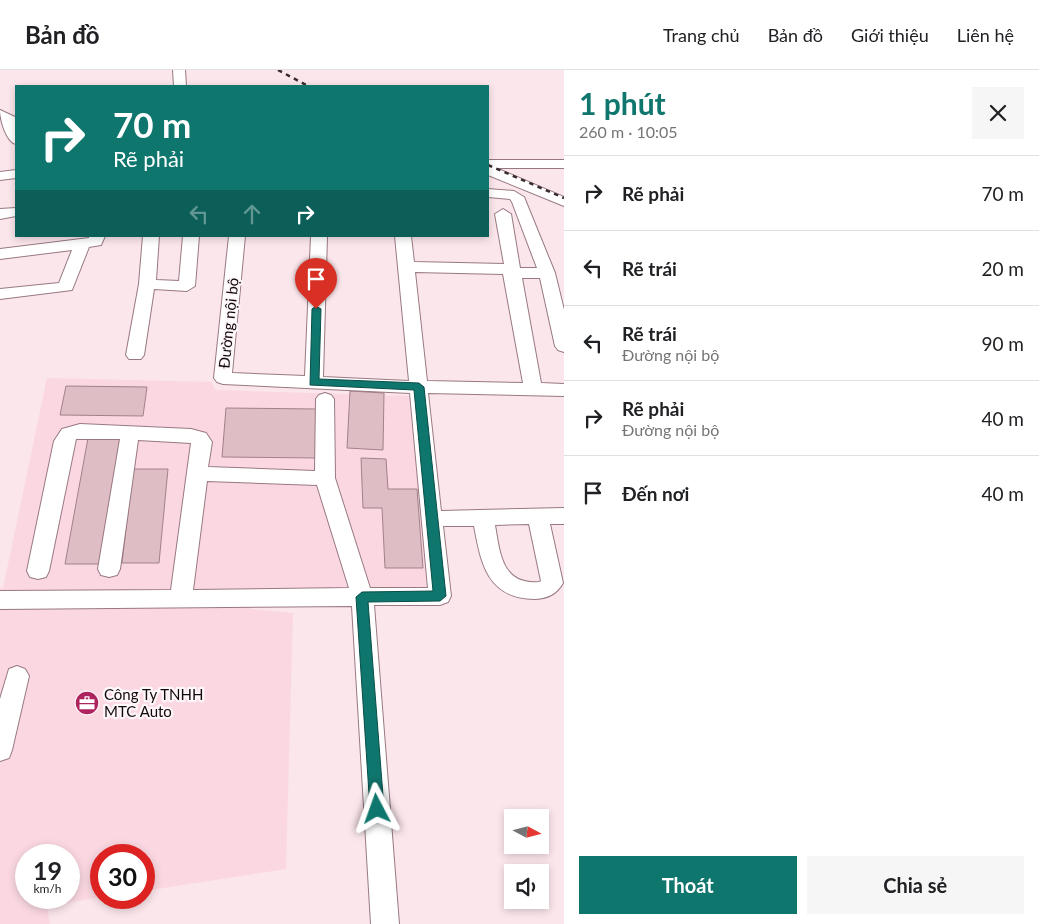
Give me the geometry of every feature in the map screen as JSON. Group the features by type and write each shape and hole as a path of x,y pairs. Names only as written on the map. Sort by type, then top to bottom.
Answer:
{"street":[{"path":"179,70 180,85"},
{"path":"0,114 8,117 15,137"},
{"path":"489,164 564,164"},
{"path":"489,170 564,202"},
{"path":"0,176 15,174"},
{"path":"489,193 514,195 517,197 547,273 564,346"},
{"path":"0,214 15,212"},
{"path":"502,214 533,389"},
{"path":"0,254 82,245 95,242 97,237"},
{"path":"134,354 147,284 151,237"},
{"path":"147,284 187,286 191,237"},
{"name":"Đường nội bộ","path":"237,237 223,378 419,387 564,390"},
{"path":"314,382 319,237"},
{"path":"0,600 440,596 403,237"},
{"path":"0,294 66,287 82,245"},
{"path":"406,267 547,273"},
{"path":"325,399 325,478 362,597 385,924"},
{"path":"38,571 64,442 69,434 80,431 199,438 202,442 181,599"},
{"path":"109,569 130,434"},
{"path":"197,474 325,478"},
{"path":"432,518 564,516"},
{"path":"483,518 493,568 499,577 513,588 534,591 544,590 552,583 538,517"},
{"path":"0,750 17,676"}],"shaded area":[{"path":"47,378 212,382 215,390 409,396 431,590 252,589 251,609 293,613 286,869 155,889 155,844 90,844 90,899 80,900 80,844 15,844 15,909 48,909 50,924 0,924 0,588 3,588"}],"building":[{"path":"66,386 147,387 143,416 60,415"},
{"path":"350,391 384,393 383,450 347,448"},
{"path":"226,408 318,409 318,458 222,457"},
{"path":"88,438 122,438 103,564 65,564"},
{"path":"361,458 386,459 388,489 417,489 423,568 385,568 382,508 363,508"},
{"path":"133,469 168,469 159,563 122,563"}],"railway":[{"path":"278,70 306,85"},
{"path":"489,165 564,198"}],"place":[{"name":"Công Ty TNHH MTC Auto","path":"87,703"}],"route":[{"path":"316,309 314,382 419,387 440,596 362,597 377,809"}]}
